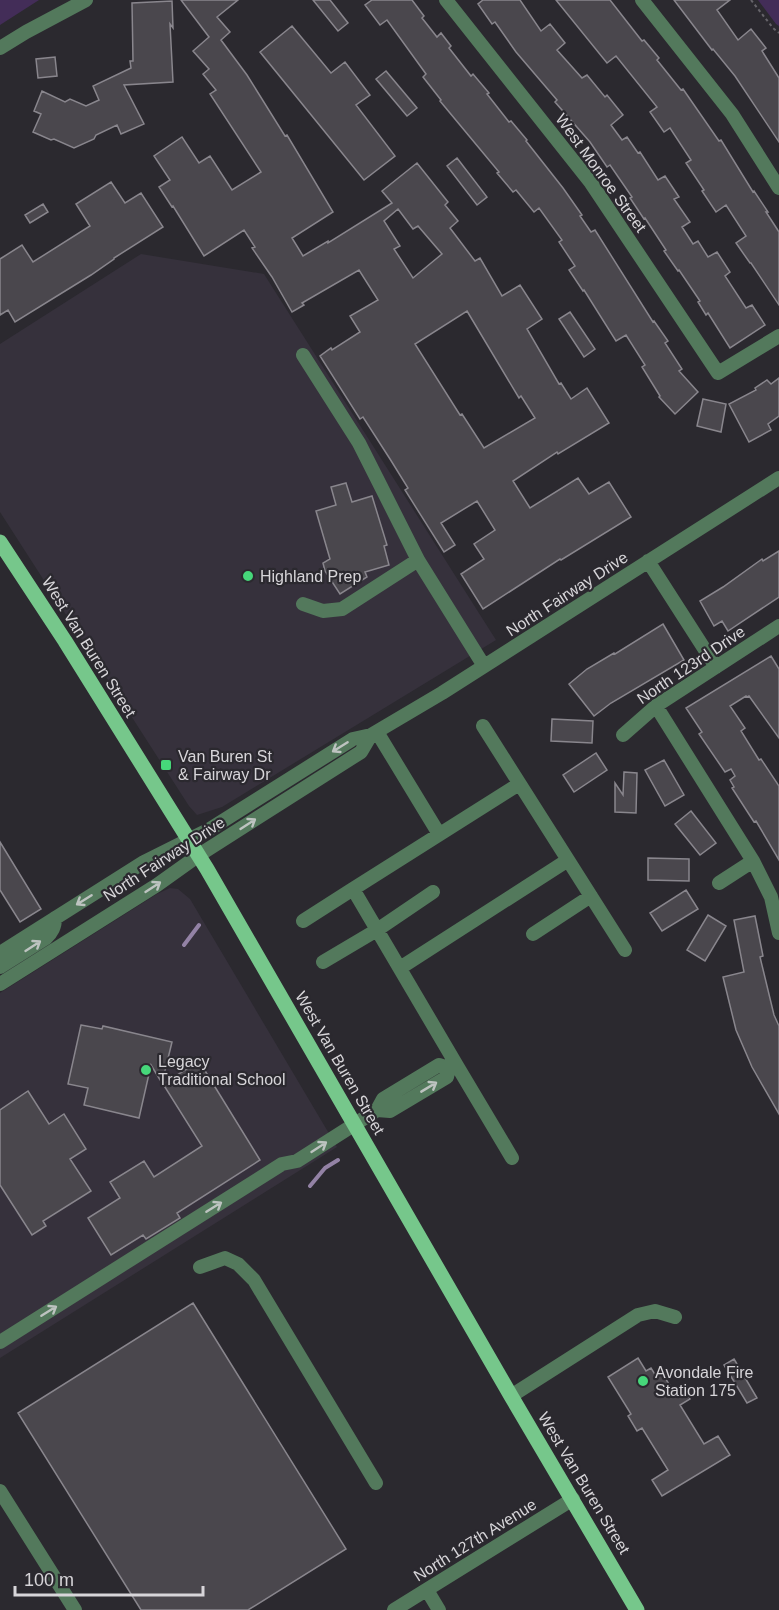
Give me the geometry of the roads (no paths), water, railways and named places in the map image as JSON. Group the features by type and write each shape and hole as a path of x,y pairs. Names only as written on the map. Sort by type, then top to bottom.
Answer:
{"main road":[{"name":"West Van Buren Street","path":"0,542 199,855 637,1610"}],"street":[{"path":"0,48 86,0"},
{"name":"West Monroe Street","path":"446,0 591,183 718,373 779,336"},
{"path":"642,0 732,114 779,188"},
{"path":"303,355 358,443 418,560 484,666"},
{"name":"North Fairway Drive","path":"0,953 144,862 210,829 353,739 374,734 779,478"},
{"path":"303,604 323,611 342,609 418,560"},
{"path":"648,561 716,667"},
{"name":"North 123rd Drive","path":"623,735 656,706 779,626"},
{"path":"656,706 753,861 771,897 779,933"},
{"path":"483,726 625,950"},
{"path":"374,734 439,834"},
{"name":"North Fairway Drive","path":"0,984 361,752 374,734"},
{"path":"303,921 519,784"},
{"path":"400,968 567,860"},
{"path":"719,883 753,861"},
{"path":"353,889 400,968 453,1066 513,1158"},
{"path":"323,962 377,930 433,892"},
{"path":"533,934 591,896"},
{"path":"0,967 46,938 55,925 55,918"},
{"path":"0,1342 282,1164 297,1161 377,1110 390,1111 447,1077 453,1066"},
{"path":"200,1267 225,1258 238,1264 254,1280 376,1483"},
{"path":"511,1396 638,1315 655,1311 675,1317"},
{"path":"0,1491 75,1610"},
{"name":"North 127th Avenue","path":"394,1610 573,1499"},
{"path":"427,1590 439,1610"}],"waterway":[{"path":"184,945 199,925"},
{"path":"310,1186 325,1168 338,1160"}],"place":[{"name":"Highland Prep","path":"248,576"},
{"name":"Van Buren St & Fairway Dr","path":"166,765"},
{"name":"Legacy Traditional School","path":"146,1070"},
{"name":"Avondale Fire Station 175","path":"643,1381"}]}
